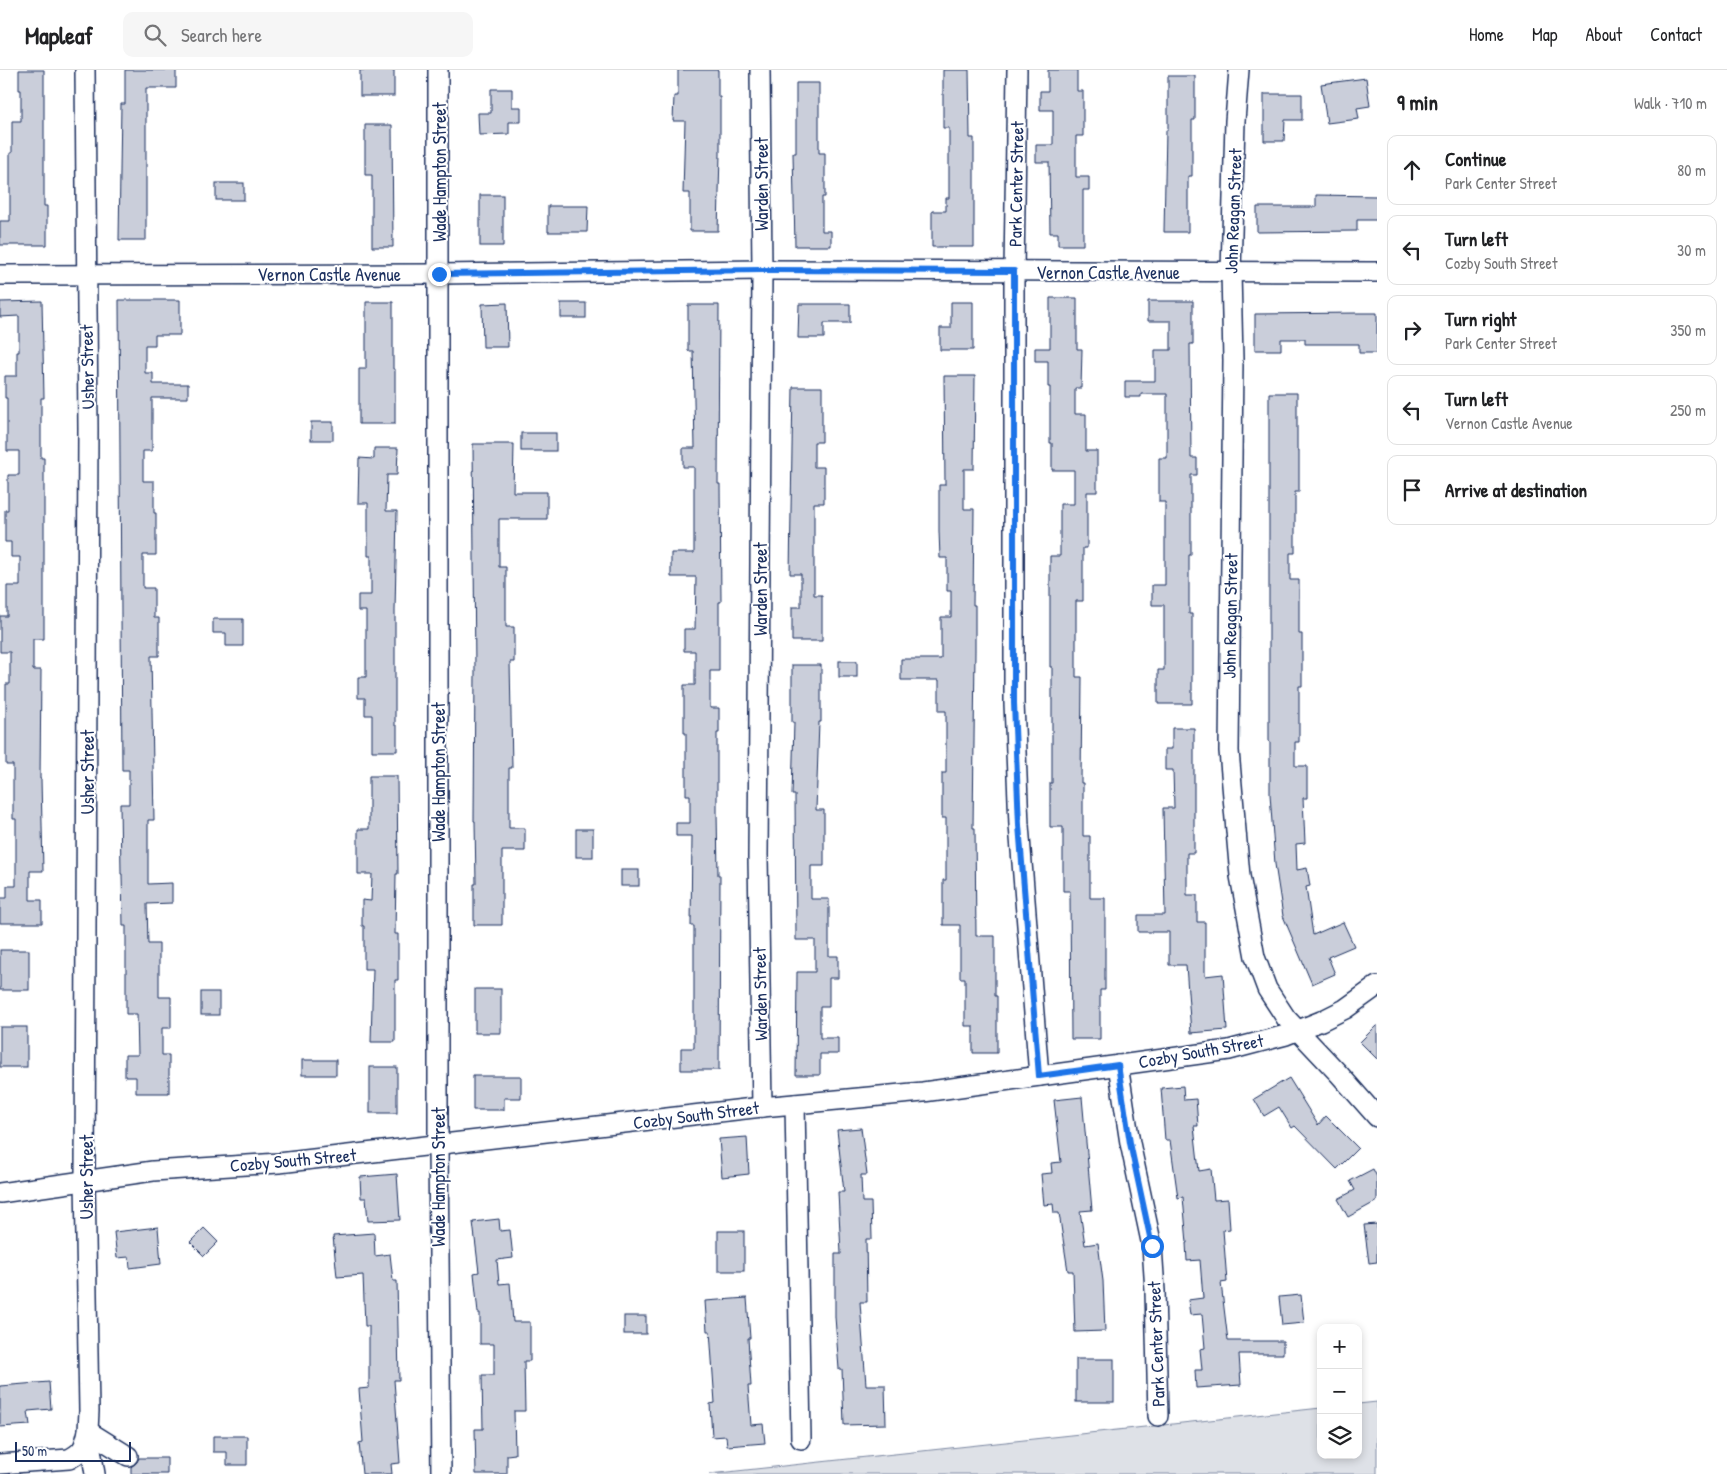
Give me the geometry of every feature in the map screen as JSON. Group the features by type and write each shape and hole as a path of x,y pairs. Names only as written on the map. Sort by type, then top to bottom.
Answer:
{"street":[{"name":"Usher Street","path":"84,70 88,448 85,1180 88,1431 96,1474"},
{"name":"Wade Hampton Street","path":"438,70 438,1145 441,1474"},
{"name":"Warden Street","path":"760,70 762,270 758,857 762,1107"},
{"name":"Park Center Street","path":"1017,70 1014,271 1014,703 1019,825 1039,1076"},
{"name":"John Reagan Street","path":"1239,70 1235,121 1231,272 1233,369 1229,751 1239,866 1255,957 1268,989 1286,1018 1340,1074 1377,1117"},
{"name":"Vernon Castle Avenue","path":"0,275 439,274 762,270 1377,272"},
{"name":"Cozby South Street","path":"0,1193 153,1171 279,1163 762,1107 923,1092 1229,1050 1321,1021 1345,1009 1377,986"},
{"name":"Park Center Street","path":"1118,1065 1130,1143 1152,1246 1158,1416"},
{"path":"795,1104 801,1439"},
{"path":"0,1464 69,1459 84,1448 88,1431 128,1456"}],"shaded area":[{"path":"1377,1402 1377,1474 709,1474 1317,1408 1317,1459 1362,1459 1362,1404"}],"building":[{"path":"19,70 44,70 44,206 47,206 47,245 0,245 0,221 10,221 12,121 21,121"},
{"path":"125,70 176,70 176,88 146,88 146,240 119,240 121,104 125,104"},
{"path":"360,70 394,70 394,96 360,96"},
{"path":"678,70 718,70 720,154 718,231 690,231 690,193 683,193 685,121 673,121 674,96 678,96"},
{"path":"943,70 969,70 970,138 974,138 974,247 932,247 932,211 946,211 946,198 949,198 949,128 943,128"},
{"path":"1048,70 1077,70 1077,91 1083,91 1083,136 1076,136 1076,177 1089,177 1089,190 1083,190 1083,245 1058,245 1058,233 1050,233 1049,162 1036,162 1036,145 1053,145 1053,110 1040,110 1040,91 1048,91"},
{"path":"1168,76 1195,76 1195,120 1192,120 1192,176 1188,176 1188,232 1164,232"},
{"path":"1366,78 1370,106 1357,108 1359,119 1327,123 1321,84"},
{"path":"796,83 819,83 819,153 825,153 825,197 822,197 822,231 831,231 831,246 795,246 793,153 796,153"},
{"path":"491,89 512,89 512,107 521,107 521,122 509,122 509,134 479,135 478,113 491,113"},
{"path":"1264,94 1302,94 1302,120 1285,120 1284,141 1264,141"},
{"path":"365,125 392,125 393,247 372,247 372,175 365,175"},
{"path":"216,183 244,183 244,200 216,200"},
{"path":"480,195 503,195 503,246 480,246"},
{"path":"1316,195 1377,196 1377,220 1357,220 1357,231 1257,232 1257,207 1316,207"},
{"path":"548,206 588,206 587,232 548,232"},
{"path":"1050,298 1077,298 1077,349 1082,349 1081,388 1075,388 1075,414 1086,414 1086,451 1097,451 1097,492 1087,492 1087,548 1083,548 1083,601 1076,601 1076,677 1082,677 1081,783 1083,783 1083,836 1090,836 1090,898 1105,898 1105,990 1100,990 1100,1039 1071,1039 1070,891 1063,891 1063,827 1050,827 1052,667 1050,667 1050,556 1060,556 1060,504 1074,504 1074,470 1052,470 1048,361 1035,361 1035,348 1050,348"},
{"path":"119,300 180,300 180,335 155,335 155,345 145,345 145,373 153,373 153,384 188,384 188,398 152,398 152,451 143,451 143,481 154,481 156,555 143,555 143,588 154,588 154,618 159,618 159,656 151,656 154,820 148,820 148,884 172,883 172,903 147,904 148,944 159,944 159,997 171,997 171,1028 162,1028 162,1055 169,1055 169,1093 136,1093 136,1077 125,1077 125,1055 138,1055 137,1014 126,1014 126,926 123,926 121,874 120,804 129,804 129,770 122,770"},
{"path":"42,301 44,398 41,398 41,458 44,458 44,639 33,639 33,670 41,670 40,779 43,871 30,871 30,900 42,900 42,923 0,923 0,898 7,898 7,886 16,886 16,819 13,819 13,765 6,765 6,684 10,684 10,652 0,652 0,616 7,616 7,586 20,586 20,557 11,557 11,542 5,542 5,510 8,510 8,475 19,475 19,451 7,451 5,376 17,376 19,316 0,317 0,302"},
{"path":"1148,301 1193,301 1193,344 1190,344 1191,458 1197,458 1197,475 1191,475 1191,555 1189,555 1189,614 1192,614 1192,704 1158,704 1158,670 1164,670 1164,605 1152,605 1152,585 1165,585 1165,502 1159,502 1159,458 1167,458 1167,394 1141,394 1141,397 1125,397 1125,381 1155,381 1155,350 1171,350 1171,321 1148,321"},
{"path":"366,302 393,302 395,424 359,424 359,369 366,369"},
{"path":"951,302 973,302 973,350 940,350 940,328 951,328"},
{"path":"507,303 508,347 483,347 482,304"},
{"path":"561,303 586,303 586,318 561,318"},
{"path":"799,304 850,304 850,323 824,323 824,338 798,338"},
{"path":"688,305 719,305 718,484 720,484 721,602 719,602 719,671 710,671 710,708 719,708 719,733 717,733 717,812 718,875 720,875 719,1070 681,1070 681,1048 694,1048 694,926 691,926 692,836 676,836 676,823 690,823 690,795 686,795 684,685 695,685 695,651 684,651 684,629 695,629 696,577 671,577 671,553 694,553 694,467 683,467 683,448 695,448 693,351 688,351"},
{"path":"1377,313 1377,353 1359,353 1359,344 1305,344 1305,339 1281,339 1281,350 1255,350 1255,314"},
{"path":"944,376 975,376 974,469 964,469 964,509 974,509 973,828 975,828 976,936 995,936 997,1053 973,1053 973,1026 965,1026 965,978 960,978 960,925 943,925 943,880 946,880 946,818 942,818 942,773 946,773 946,711 939,711 939,680 901,680 901,659 941,659 941,617 951,617 951,591 947,591 947,558 940,558 939,531 939,485 945,485"},
{"path":"793,387 822,387 822,442 814,442 814,467 824,467 824,503 814,503 814,595 822,595 822,641 792,641 792,607 801,607 801,574 790,574"},
{"path":"1269,393 1297,393 1299,492 1295,492 1295,553 1290,553 1290,580 1299,580 1299,634 1302,634 1302,686 1299,686 1299,742 1295,742 1295,766 1307,766 1307,798 1303,798 1305,843 1296,844 1297,870 1307,868 1310,886 1306,887 1313,935 1343,922 1354,946 1328,957 1335,974 1312,984 1283,916 1275,864 1270,794 1269,742"},
{"path":"311,422 333,422 333,440 311,440"},
{"path":"521,433 556,433 556,451 521,451"},
{"path":"473,444 514,444 513,492 547,492 547,519 499,519 499,567 506,567 506,627 514,627 514,662 510,662 512,768 509,768 509,828 525,828 525,851 502,851 502,925 474,925 474,884 476,884 474,821"},
{"path":"374,448 398,448 397,475 387,475 386,511 397,511 395,726 397,726 397,751 372,751 372,715 365,715 365,698 358,698 358,677 366,677 366,611 358,611 358,595 371,595 371,556 368,556 368,503 358,503 359,458 374,459"},
{"path":"213,619 243,619 243,646 226,646 226,633 213,633"},
{"path":"839,661 857,661 857,677 839,677"},
{"path":"792,665 821,665 821,722 819,722 816,810 824,810 824,866 811,866 811,899 829,899 829,956 838,956 838,978 829,978 829,1007 820,1007 820,1038 838,1038 838,1054 820,1054 820,1075 796,1075 797,972 815,972 815,940 796,940 795,795 792,795 794,722 792,722"},
{"path":"1172,728 1194,728 1194,853 1187,853 1187,895 1197,895 1197,922 1205,922 1205,976 1223,974 1227,1030 1191,1033 1186,965 1169,965 1169,932 1138,932 1138,915 1165,915 1163,808 1174,808 1173,770 1165,770 1165,749 1172,749"},
{"path":"369,776 397,776 398,874 396,874 395,934 398,934 398,980 395,980 395,1042 371,1042 373,969 364,969 362,900 371,901 372,874 358,874 358,829 369,829"},
{"path":"576,829 593,829 593,857 576,857"},
{"path":"621,870 639,870 639,886 621,886"},
{"path":"0,950 29,950 29,990 0,990"},
{"path":"475,989 501,989 501,1033 475,1033"},
{"path":"201,992 219,992 219,1015 201,1015"},
{"path":"1377,1025 1377,1059 1360,1042"},
{"path":"0,1027 27,1027 27,1067 0,1067"},
{"path":"302,1060 336,1060 336,1075 302,1075"},
{"path":"370,1067 397,1067 397,1113 370,1113"},
{"path":"473,1076 521,1076 521,1098 504,1098 504,1110 473,1110"},
{"path":"1289,1078 1318,1125 1326,1116 1358,1148 1337,1169 1295,1126 1292,1128 1279,1107 1264,1116 1254,1099"},
{"path":"1183,1086 1184,1100 1196,1099 1198,1126 1194,1126 1199,1171 1211,1169 1214,1200 1228,1199 1230,1229 1223,1230 1227,1282 1221,1283 1228,1341 1283,1341 1283,1354 1239,1354 1241,1385 1196,1388 1195,1370 1202,1370 1200,1349 1205,1348 1202,1314 1190,1315 1188,1300 1203,1298 1200,1260 1187,1261 1183,1197 1178,1198 1170,1140 1165,1140 1161,1088"},
{"path":"1082,1097 1092,1210 1080,1211 1085,1245 1098,1243 1103,1281 1105,1331 1075,1332 1073,1271 1068,1271 1059,1213 1054,1213 1053,1204 1044,1205 1041,1174 1052,1173 1051,1163 1061,1162 1054,1100"},
{"path":"861,1128 867,1175 861,1175 862,1202 871,1202 872,1239 866,1239 867,1302 860,1302 866,1385 885,1385 886,1424 844,1425 842,1369 839,1369 835,1317 835,1254 841,1254 838,1192 844,1192 837,1130"},
{"path":"747,1137 749,1174 722,1177 719,1139"},
{"path":"1373,1169 1377,1177 1377,1201 1348,1217 1338,1199 1355,1190 1350,1181"},
{"path":"397,1174 400,1220 368,1221 366,1198 361,1198 360,1177"},
{"path":"499,1219 500,1231 510,1230 513,1258 497,1260 499,1284 510,1283 513,1322 530,1322 530,1361 524,1361 525,1411 514,1411 515,1454 507,1455 507,1474 476,1474 475,1429 483,1429 482,1375 494,1375 494,1344 480,1344 480,1313 478,1313 474,1273 479,1272 473,1222"},
{"path":"1377,1224 1377,1262 1369,1263 1364,1225"},
{"path":"158,1227 161,1264 130,1268 129,1257 117,1258 114,1232"},
{"path":"204,1228 218,1242 204,1256 190,1242"},
{"path":"718,1231 744,1231 744,1271 718,1271"},
{"path":"374,1233 375,1256 390,1254 393,1281 397,1281 399,1380 394,1380 400,1463 391,1464 392,1474 362,1474 359,1443 363,1442 359,1389 369,1388 369,1326 365,1326 363,1275 337,1277 333,1236"},
{"path":"1301,1295 1304,1323 1282,1325 1279,1297"},
{"path":"747,1298 751,1386 748,1386 751,1425 763,1424 765,1443 727,1446 726,1436 712,1437 710,1404 715,1403 710,1331 707,1331 705,1301"},
{"path":"624,1316 646,1316 646,1334 624,1334"},
{"path":"1076,1359 1114,1359 1114,1402 1076,1402"},
{"path":"49,1382 51,1409 28,1411 30,1425 0,1427 0,1386"},
{"path":"213,1436 247,1436 247,1465 227,1465 227,1452 213,1452"},
{"path":"139,1458 167,1458 167,1474 131,1474 131,1467"}],"route":[{"path":"439,274 762,270 1014,271 1014,703 1019,825 1039,1076 1118,1065 1130,1143 1152,1246"}]}
